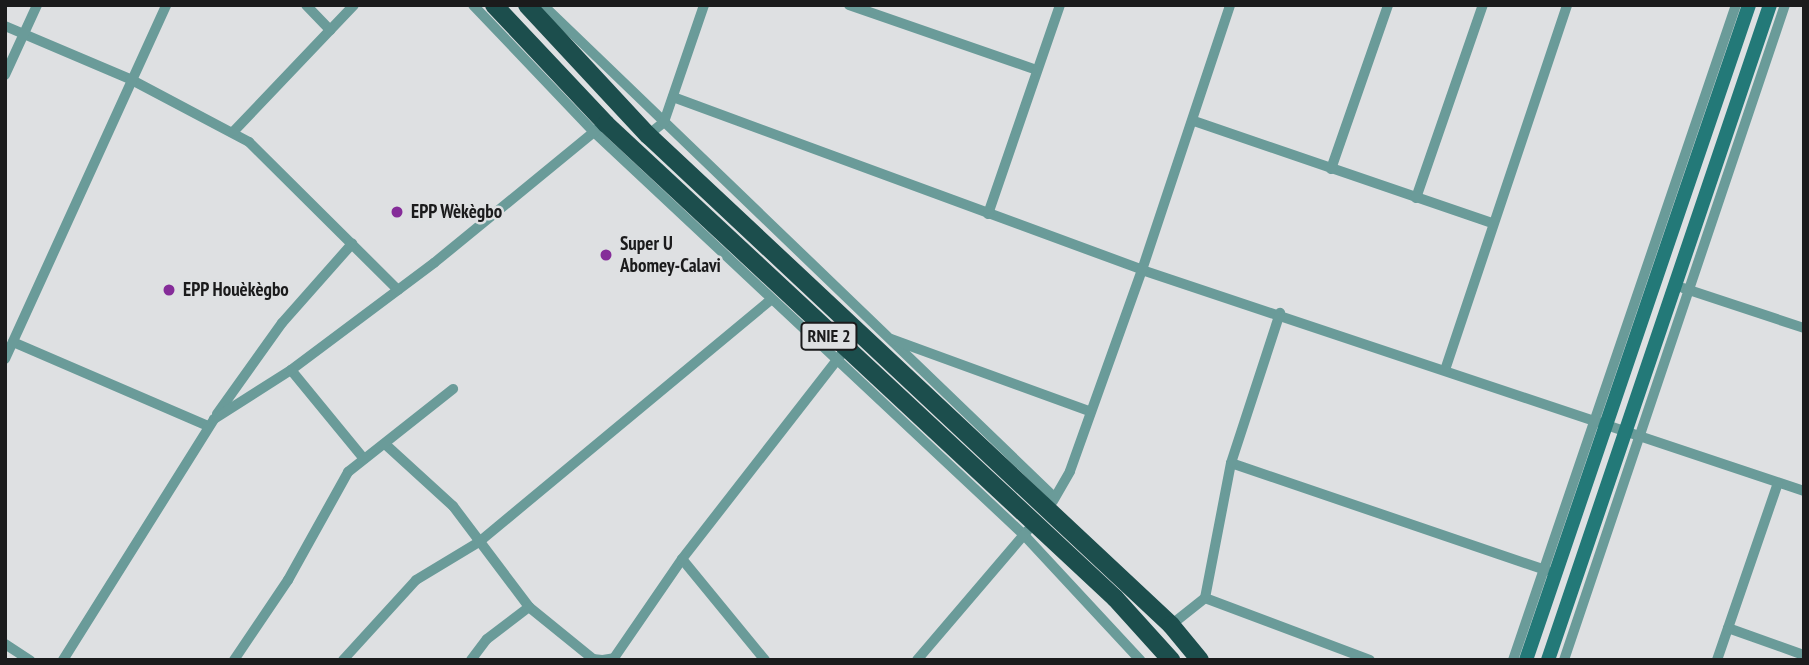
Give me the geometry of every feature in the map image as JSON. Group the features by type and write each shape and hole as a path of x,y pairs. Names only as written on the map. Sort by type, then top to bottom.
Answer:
{"highway":[{"name":"RNIE 2","path":"494,5 600,128 1029,529 1115,598 1171,660"},
{"name":"RNIE 2","path":"527,5 649,135 1050,506 1171,625 1200,660"}],"main road":[{"path":"1526,660 1602,421 1749,5"},
{"path":"1548,660 1633,432 1682,288 1770,5"}],"street":[{"path":"5,75 37,5"},
{"path":"166,5 8,351 211,423"},
{"path":"306,5 330,30"},
{"path":"234,131 354,5"},
{"path":"385,444 453,506 529,607 604,659 841,356 770,300 600,128 473,5"},
{"path":"649,135 664,122 704,5"},
{"path":"849,5 866,8 1037,70"},
{"path":"988,214 1060,5"},
{"path":"547,7 885,337 1050,506 1070,471 1089,411 1194,121 1230,5"},
{"path":"1331,169 1388,5"},
{"path":"1416,198 1483,5"},
{"path":"1445,370 1567,5"},
{"path":"1513,660 1602,421 1736,5"},
{"path":"1785,5 1682,288 1804,328"},
{"path":"5,26 130,79 234,131 398,290"},
{"path":"673,97 1142,270 1280,313 1804,491"},
{"path":"1194,121 1492,223"},
{"path":"211,423 291,370 398,290 600,128"},
{"path":"63,660 211,423 282,323 352,244"},
{"path":"343,660 416,580 479,541 770,300"},
{"path":"1171,625 1205,598 1231,463 1280,313"},
{"path":"885,337 1089,411"},
{"path":"291,370 364,459"},
{"path":"234,660 288,580 335,490 364,459 453,389"},
{"path":"1564,660 1633,432"},
{"path":"1231,463 1546,570"},
{"path":"1717,660 1778,483"},
{"path":"917,660 1029,529 1140,660"},
{"path":"682,559 765,660"},
{"path":"1205,598 1370,660"},
{"path":"471,660 487,639 529,607"},
{"path":"1728,628 1804,655"},
{"path":"5,644 30,660"}],"place":[{"name":"EPP Wèkègbo","path":"397,212"},
{"name":"Super U Abomey-Calavi","path":"606,255"},
{"name":"EPP Houèkègbo","path":"169,290"}]}
